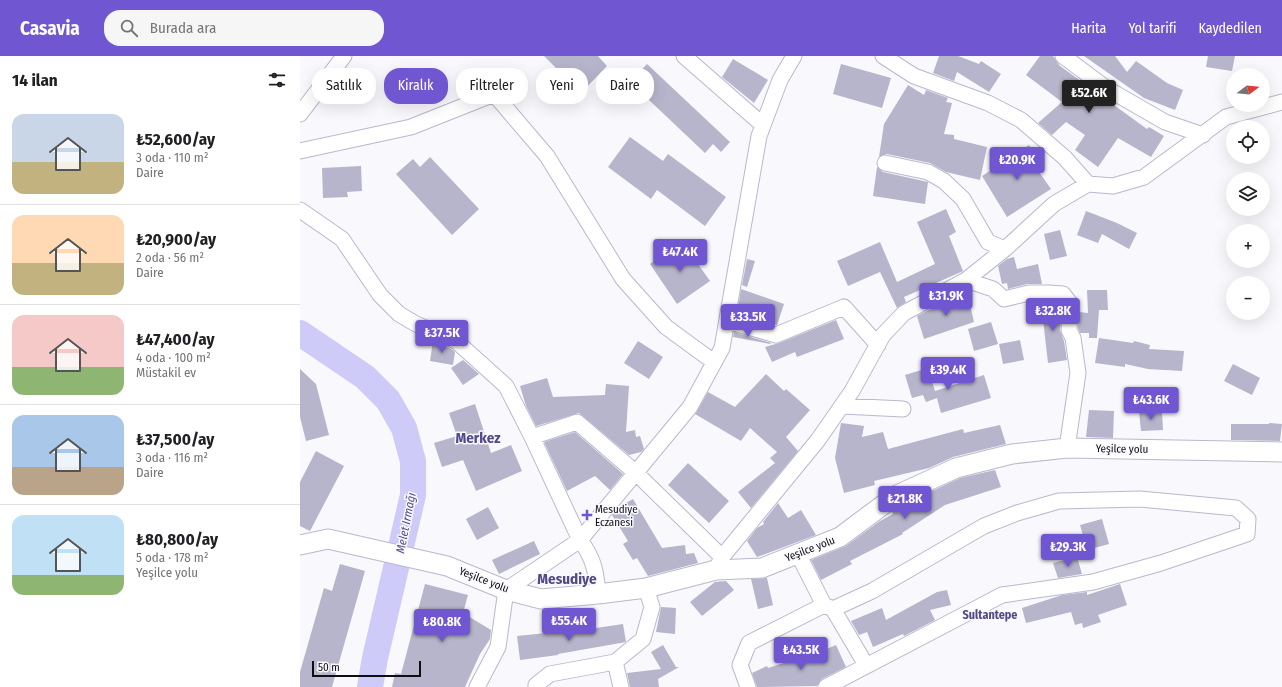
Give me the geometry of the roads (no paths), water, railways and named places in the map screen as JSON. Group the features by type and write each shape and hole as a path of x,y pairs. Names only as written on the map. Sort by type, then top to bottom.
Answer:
{"main road":[{"name":"Yeşilce yolu","path":"300,545 328,539 379,552 447,566 506,590 541,599 598,594 646,588 719,564 762,568 840,538 895,496 956,468 1012,454 1067,448 1282,452"}],"street":[{"path":"300,114 344,56"},
{"path":"684,56 763,125"},
{"path":"477,687 498,647 506,590 580,540 690,407 722,348 759,136 780,80 794,56"},
{"path":"883,56 914,76 988,104 1021,120 1065,158 1088,184"},
{"path":"1063,56 1106,88 1165,122 1203,135"},
{"path":"300,152 411,126 494,94 548,156 623,279 666,327 714,362"},
{"path":"532,437 577,422 636,473 719,564 818,440 852,392 883,335 904,313 966,280 1005,249 1054,204 1088,184 1113,186 1144,177 1226,117 1282,102"},
{"path":"884,163 928,172 944,181 963,199 988,242 1005,249"},
{"path":"300,210 342,239 380,295 399,314 416,324 456,341 506,386 532,437 580,540 590,554 596,572 598,594"},
{"path":"966,280 992,289 1004,299 1029,293 1063,294 1067,298 1070,303 1069,330 1073,338 1078,374 1067,448"},
{"path":"726,321 776,335 844,307 878,345"},
{"path":"842,406 904,409"},
{"path":"748,687 740,666 748,643 828,607 872,591 984,526 1017,513 1059,501 1140,500 1236,508 1248,519 1247,534 1160,563 1093,582 1002,595 826,687"},
{"path":"798,554 815,587 866,665"},
{"path":"536,687 536,685 550,674 615,662 643,639 652,607 646,588"},
{"path":"615,662 621,687"}],"waterway":[{"name":"Melet Irmağı","path":"300,333 365,377 388,400 404,428 413,461 413,495 375,658 370,687"}],"place":[{"name":"Mesudiye Eczanesi","path":"587,515"}],"district":[{"name":"Merkez","path":"478,438"},
{"name":"Mesudiye","path":"567,579"},
{"name":"Sultantepe","path":"990,615"}]}
